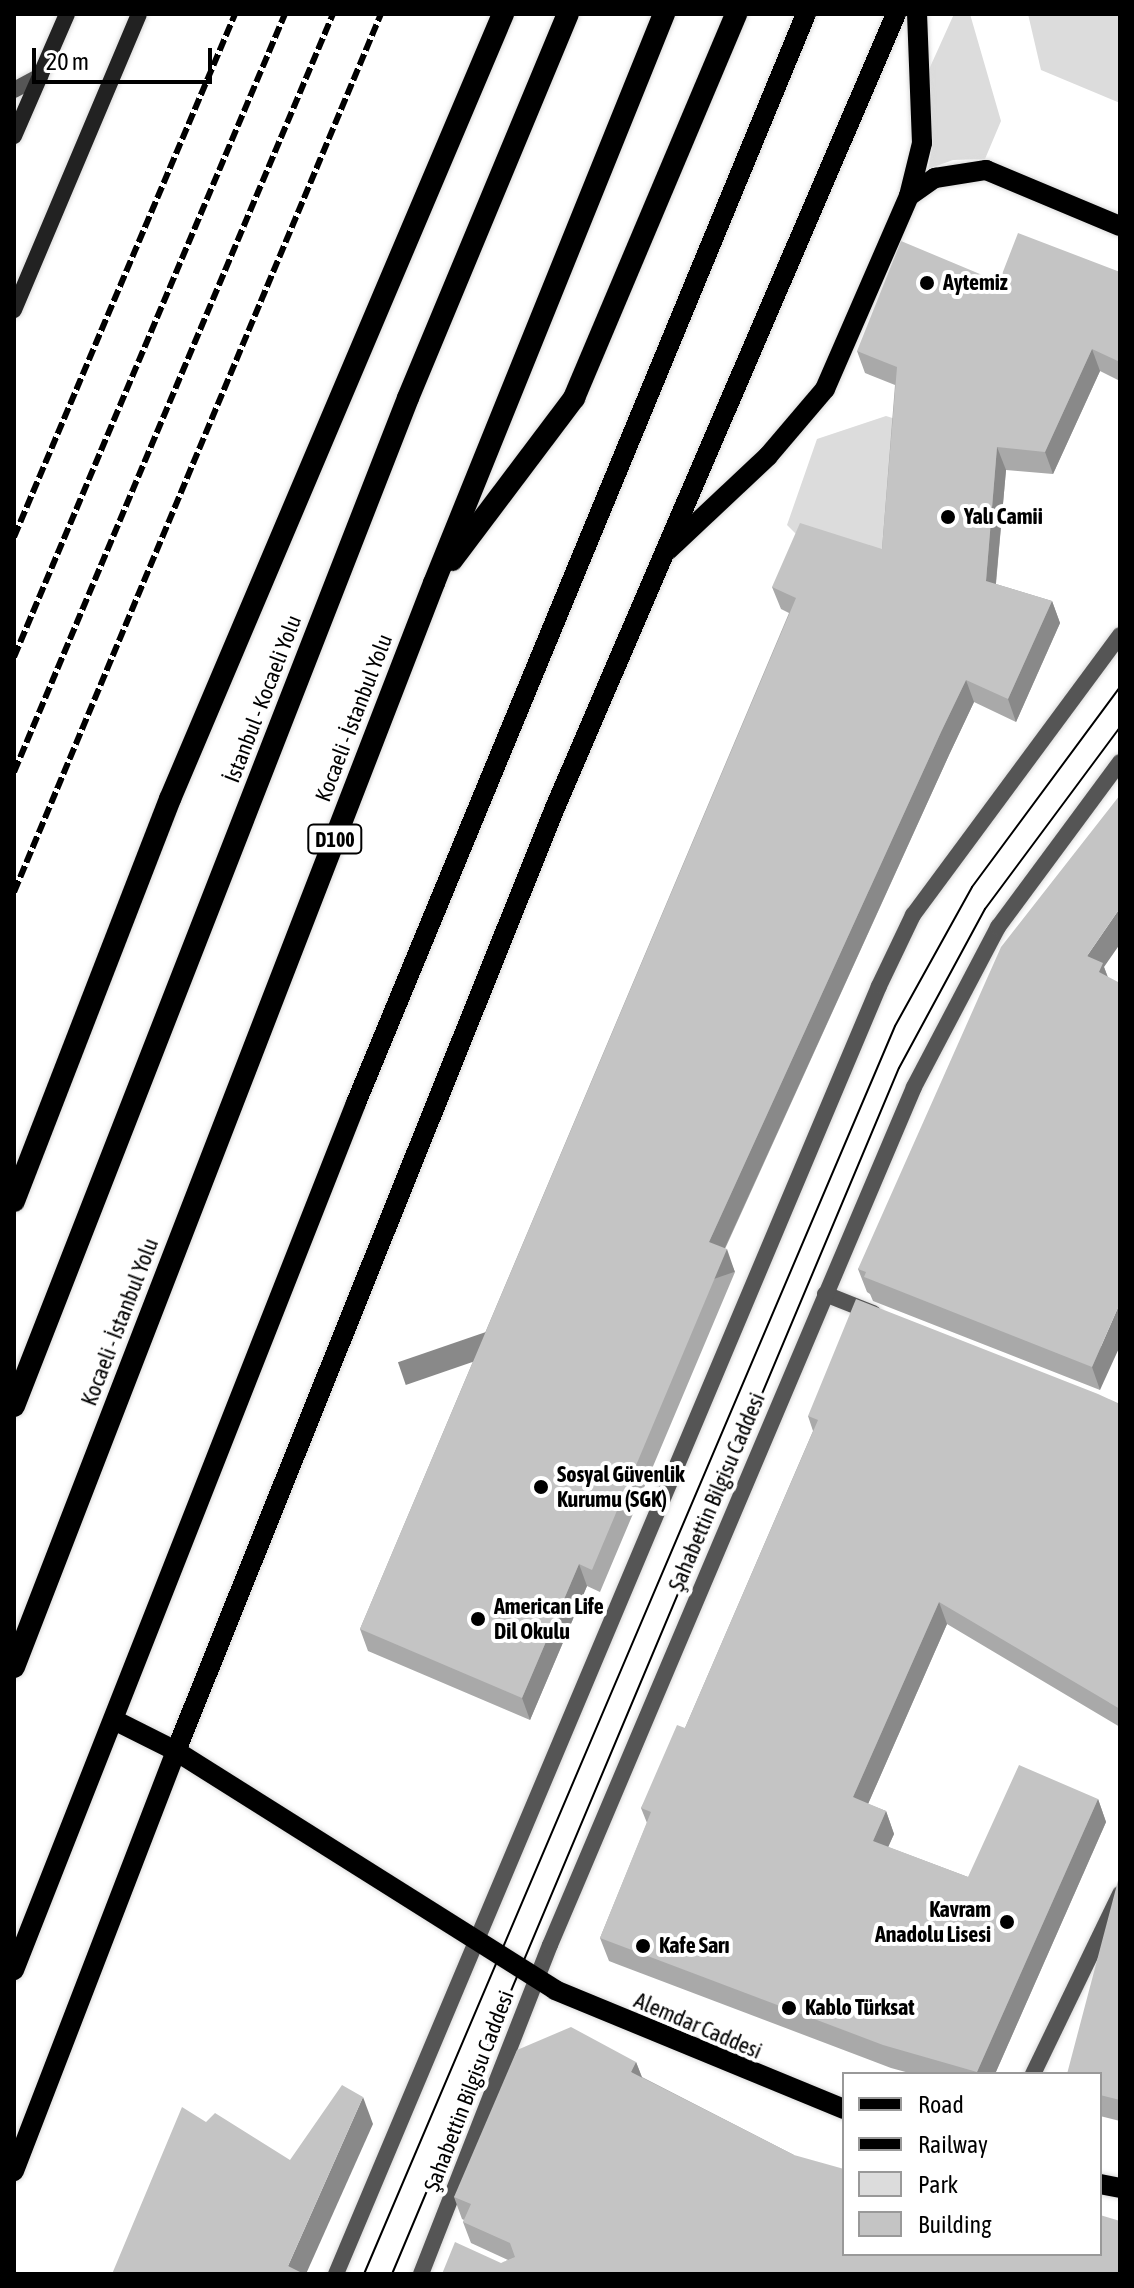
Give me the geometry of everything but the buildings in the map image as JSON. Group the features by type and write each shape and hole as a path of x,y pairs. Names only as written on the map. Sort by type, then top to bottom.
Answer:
{"highway":[{"path":"14,1201 170,799 503,14"},
{"name":"İstanbul - Kocaeli Yolu","path":"14,1406 408,398 568,14"},
{"name":"Kocaeli - İstanbul Yolu","path":"14,1667 434,583 664,14"},
{"path":"434,583 574,398 736,14"}],"main road":[{"path":"14,136 67,14"},
{"path":"14,310 139,14"},
{"path":"14,1970 356,1103 806,14"},
{"path":"14,2171 176,1751 554,810 896,14"},
{"path":"662,556 768,456 825,389 909,196 922,143 917,14"},
{"path":"909,196 935,178 986,170 1120,226"},
{"name":"Alemdar Caddesi","path":"114,1720 176,1751 473,1942 536,1979 677,2044 842,2108"}],"street":[{"path":"14,90 40,76"},
{"path":"336,2274 834,1087 913,915 1120,635"},
{"name":"Şahabettin Bilgisu Caddesi","path":"421,2274 440,2242 536,1979 914,1087 979,961 1046,856 1120,762"},
{"path":"825,1294 891,1320"},
{"path":"1034,2072 1120,1894"}],"green space":[{"path":"954,14 970,14 1001,121 985,159 953,160 928,169 933,142 926,76"},
{"path":"1028,14 1120,14 1120,103 1041,70"},
{"path":"886,416 947,435 890,564 997,573 985,600 808,546 787,525 817,439"}],"tram line":[{"path":"364,2274 895,1026 972,887 1120,687"},
{"path":"392,2274 899,1068 985,909 1120,727"}],"railway":[{"path":"14,537 235,14"},
{"path":"14,657 285,14"},
{"path":"14,772 333,14"},
{"path":"14,892 381,14"}],"place":[{"name":"Aytemiz","path":"927,283"},
{"name":"Yalı Camii","path":"948,517"},
{"name":"Sosyal Güvenlik Kurumu (SGK)","path":"541,1487"},
{"name":"American Life Dil Okulu","path":"478,1619"},
{"name":"Kavram Anadolu Lisesi","path":"1007,1922"},
{"name":"Kafe Sarı","path":"643,1946"},
{"name":"Kablo Türksat","path":"789,2008"}]}
